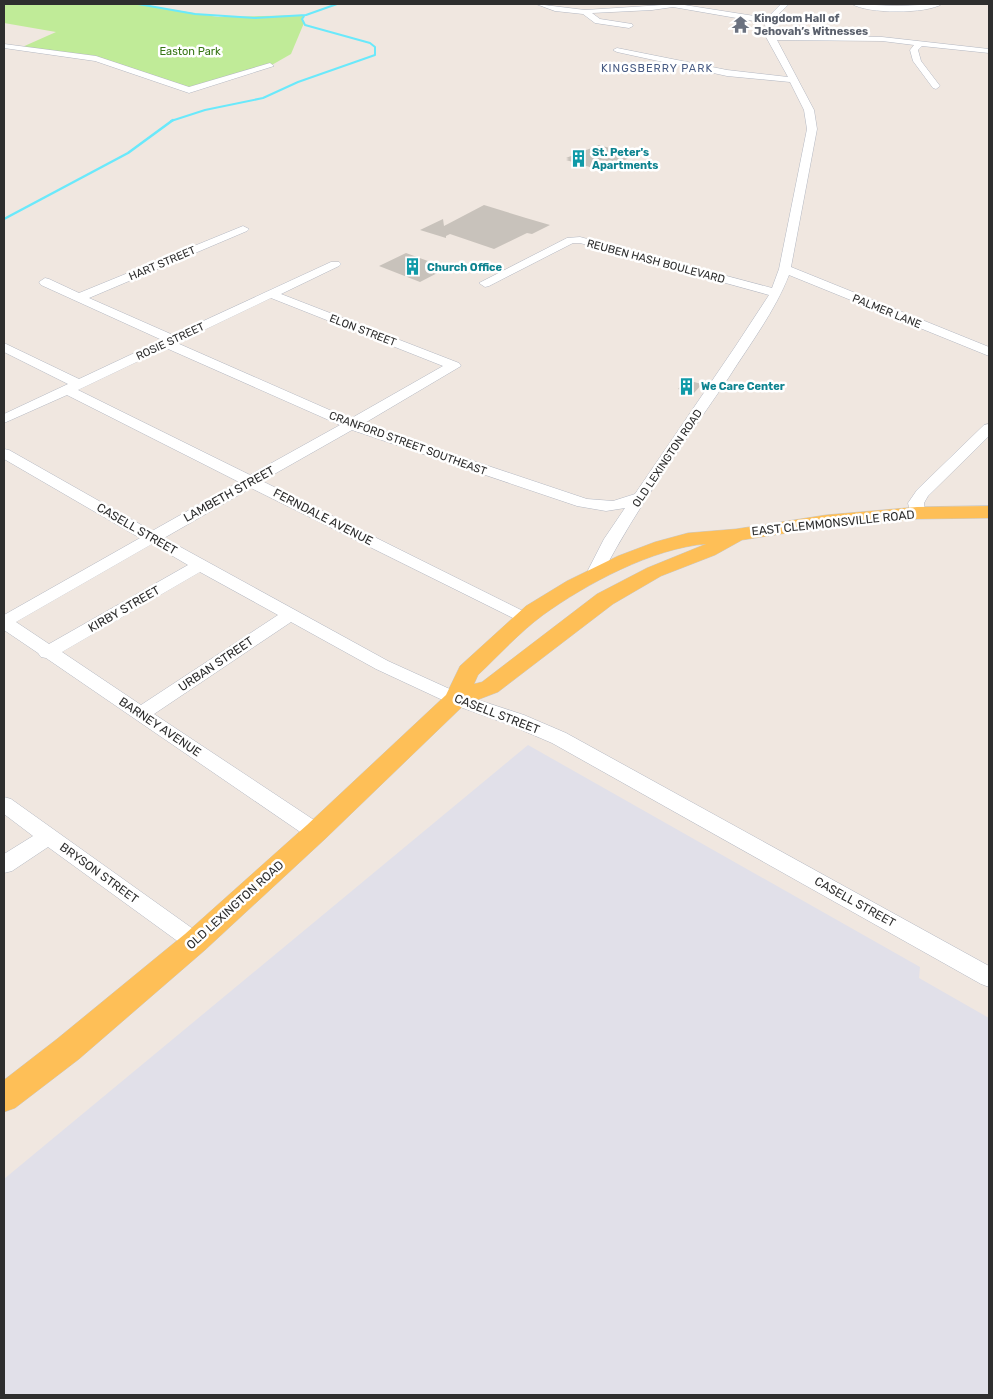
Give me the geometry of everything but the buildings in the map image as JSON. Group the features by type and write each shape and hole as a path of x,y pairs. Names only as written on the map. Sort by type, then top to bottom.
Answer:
{"main road":[{"name":"EAST CLEMMONSVILLE ROAD","path":"593,576 625,560 662,546 688,539 826,521 917,513 989,512"},
{"name":"EAST CLEMMONSVILLE ROAD","path":"555,636 605,599 629,585 678,562 708,551 736,534"},
{"name":"OLD LEXINGTON ROAD","path":"4,1098 68,1049 195,942 316,832 456,699 468,671 525,620 567,591 593,576"},
{"path":"555,636 579,608 590,588 593,576"},
{"name":"OLD LEXINGTON ROAD","path":"456,699 490,687 555,636"}],"street":[{"path":"540,4 555,9 585,12 603,9 652,9 670,4 769,21 776,10 785,4"},
{"path":"856,4 886,9 916,9 938,4"},
{"path":"585,12 598,21 629,26"},
{"name":"OLD LEXINGTON ROAD","path":"593,576 612,539 742,347 776,293 785,269 812,129 809,110 770,37 769,21"},
{"path":"770,37 866,38 989,51"},
{"path":"920,43 914,50 917,61 936,86"},
{"path":"4,46 96,59 189,90 270,66"},
{"path":"4,52 20,48"},
{"path":"617,50 705,70 752,77 794,80"},
{"path":"628,62 644,56"},
{"path":"690,76 705,70"},
{"name":"HART STREET","path":"80,298 243,229"},
{"name":"REUBEN HASH BOULEVARD","path":"485,283 571,240 580,240 776,293"},
{"name":"ROSIE STREET","path":"4,419 336,264"},
{"name":"PALMER LANE","path":"785,269 989,352"},
{"name":"CRANFORD STREET SOUTHEAST","path":"45,282 352,425 582,503 600,507 630,503 641,497"},
{"name":"ELON STREET","path":"271,294 454,366"},
{"name":"FERNDALE AVENUE","path":"4,347 72,387 252,482 525,620"},
{"name":"LAMBETH STREET","path":"4,622 454,366"},
{"path":"917,513 916,503 922,493 989,428"},
{"name":"CASELL STREET","path":"4,453 200,565 382,665 456,699 517,720 559,738 989,977"},
{"name":"CRANFORD STREET SOUTHEAST","path":"600,507 622,525"},
{"name":"KIRBY STREET","path":"47,653 200,565"},
{"name":"URBAN STREET","path":"141,714 291,614"},
{"name":"BARNEY AVENUE","path":"4,622 47,653 316,832"},
{"name":"BRYSON STREET","path":"4,804 195,942"},
{"path":"4,865 48,836"}],"shaded area":[{"path":"528,745 920,967 919,978 989,1018 989,1395 4,1395 4,1179"}],"green space":[{"name":"Easton Park","path":"4,4 138,4 218,17 305,15 302,19 304,23 291,54 270,66 189,90 96,59 20,48 56,32 4,23"}],"waterway":[{"path":"138,4 195,14 255,18 305,15"},
{"path":"305,15 337,4"},
{"path":"172,121 205,110 263,98 298,82 375,55 375,47 370,43 305,25 302,19 305,15"},
{"path":"4,219 128,153 172,121"}],"place":[{"name":"Kingdom Hall of Jehovah’s Witnesses","path":"740,24"},
{"name":"St. Peter's Apartments","path":"578,158"},
{"name":"Church Office","path":"413,267"},
{"name":"We Care Center","path":"687,386"}],"district":[{"name":"KINGSBERRY PARK","path":"657,68"}]}
